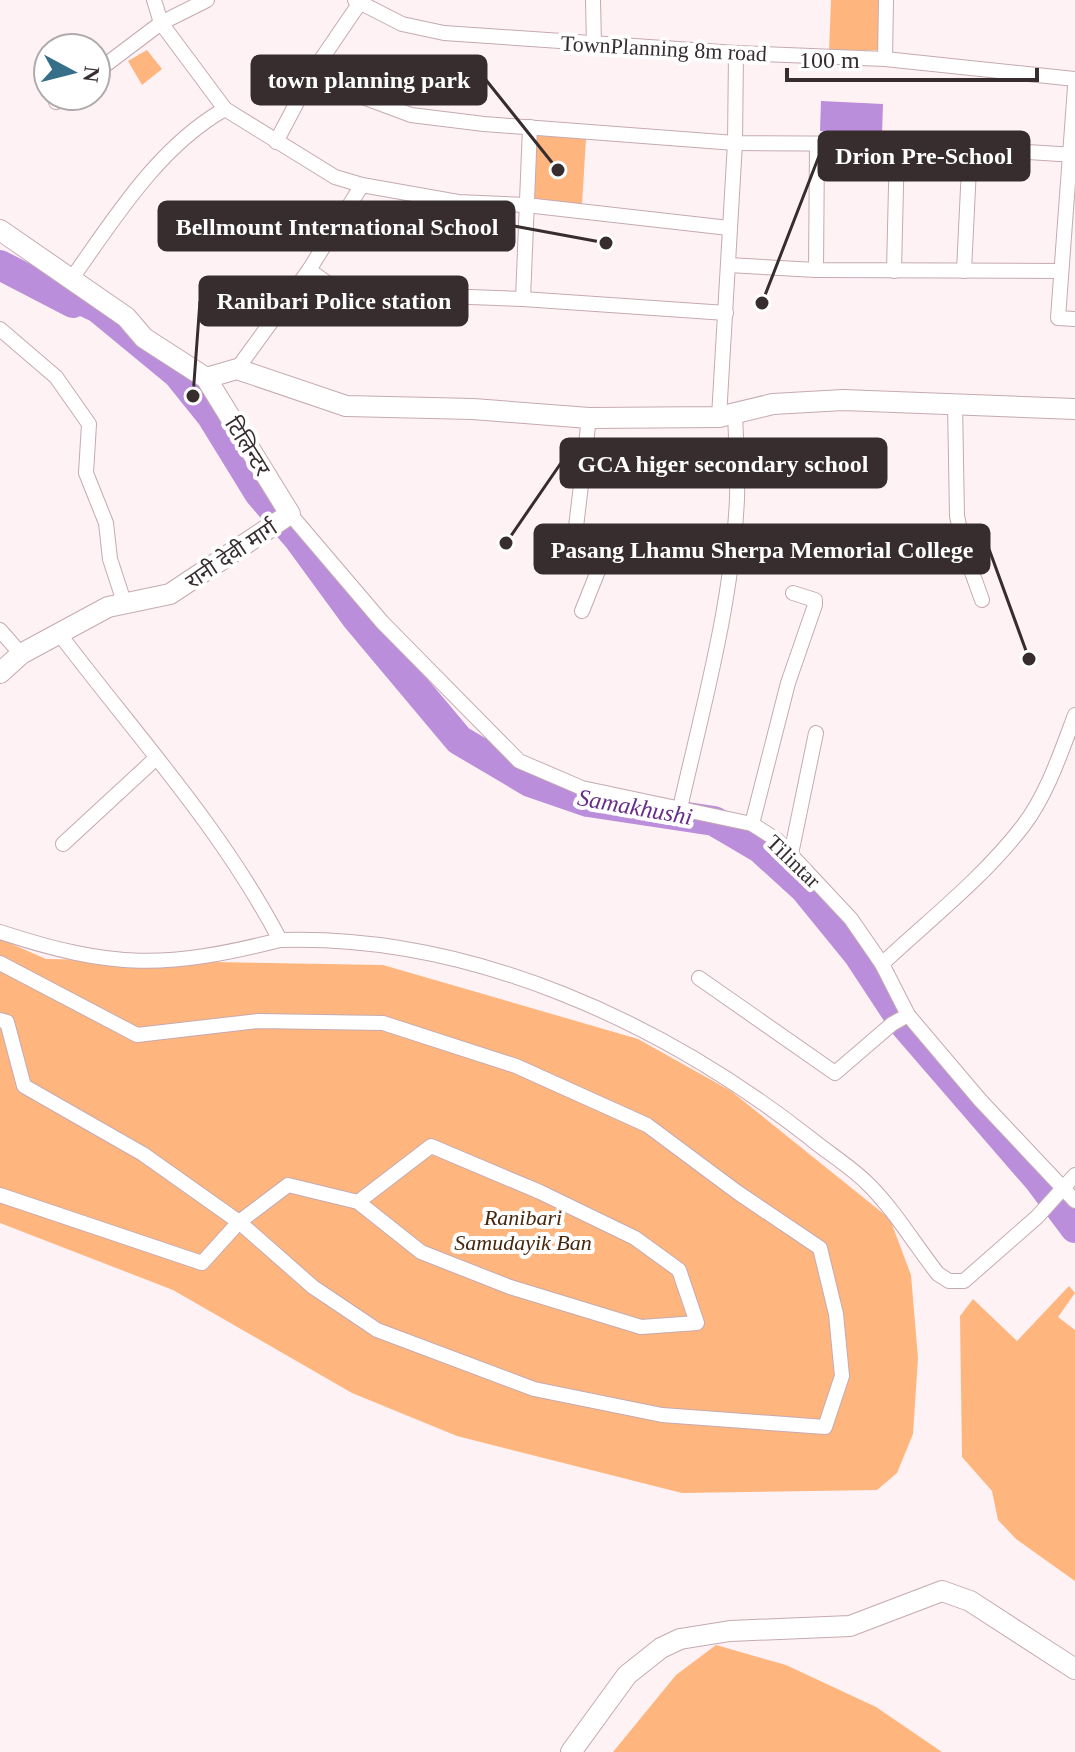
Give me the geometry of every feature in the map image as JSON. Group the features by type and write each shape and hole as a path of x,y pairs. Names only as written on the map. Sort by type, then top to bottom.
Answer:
{"street":[{"path":"154,0 161,23 225,109 335,177 362,185 458,202 526,205 729,228"},
{"path":"112,60 161,23 207,0"},
{"path":"593,0 594,45"},
{"path":"885,59 886,0"},
{"path":"276,142 314,70 357,2"},
{"name":"TownPlanning 8m road","path":"357,2 402,24 444,33 594,45 885,59 1075,79"},
{"path":"680,808 716,646 737,497 727,415 726,313 735,143 736,53"},
{"path":"314,70 360,96 411,115 735,143 897,144 1073,154"},
{"path":"1075,87 1069,239 1059,271 1058,318 1075,319"},
{"path":"70,281 149,175 191,131 225,109"},
{"path":"523,299 530,127"},
{"path":"894,271 897,144"},
{"path":"816,270 817,145"},
{"path":"964,271 970,147"},
{"path":"237,369 309,270 362,185"},
{"path":"0,230 110,306 144,338 206,378 237,369 346,406 473,409 589,418 727,415 773,404 843,400 1075,409"},
{"path":"728,265 816,270 1059,271"},
{"path":"309,270 334,288 363,293 523,299 726,313"},
{"path":"0,329 56,377 89,424 86,473 106,523 110,559 124,602"},
{"name":"टिलिन्टर","path":"206,378 290,514"},
{"path":"955,403 957,516 965,553 982,600"},
{"path":"582,611 600,566 602,550 580,534 576,527 589,418"},
{"name":"रानी देवी मार्ग","path":"0,673 21,654 124,602 170,594 290,514"},
{"name":"Tilintar","path":"290,514 382,622 519,761 582,788 752,824 791,854 851,919 882,964 908,1015 980,1100 1070,1181 1075,1201"},
{"path":"752,824 788,683 815,605 815,600 793,593"},
{"path":"0,630 21,654"},
{"path":"61,636 202,816 258,898 280,940"},
{"path":"882,964 975,879 1024,824 1058,760 1075,715"},
{"path":"791,854 816,733"},
{"path":"63,844 155,759"},
{"path":"0,932 68,954 134,963 209,958 280,940 338,939 445,958 531,982 629,1023 759,1098 868,1184 938,1274 949,1281 964,1281 1037,1217 1070,1181"},
{"path":"0,963 137,1035 258,1021 383,1023 516,1066 647,1125 737,1192 820,1248 836,1314 842,1376 825,1427 662,1415 534,1389 377,1330 313,1287 239,1222 143,1154 24,1086 7,1022 0,1020"},
{"path":"699,978 835,1073 892,1024 908,1015"},
{"path":"0,1195 202,1263 239,1222 288,1185 358,1202 421,1252 510,1287 641,1327 697,1323 679,1270 635,1238 540,1192 431,1146 358,1202"},
{"path":"571,1752 627,1675 661,1648 680,1639 730,1631 850,1626 942,1591 970,1601 1075,1669"}],"green space":[{"path":"831,0 879,0 878,50 829,52"},
{"path":"147,50 162,69 142,85 128,61"},
{"path":"535,135 586,139 582,204 530,200"},
{"name":"Ranibari Samudayik Ban","path":"0,939 46,959 383,965 638,1039 731,1091 890,1219 911,1275 918,1358 913,1434 897,1473 877,1490 682,1493 457,1436 352,1393 173,1290 0,1223"},
{"path":"1069,1286 1075,1293 1058,1317 1075,1330 1075,1581 1016,1539 998,1520 992,1491 962,1457 960,1316 973,1299 1017,1341"},
{"path":"716,1645 786,1665 876,1707 942,1752 613,1752 676,1675"}],"shaded area":[{"path":"821,101 883,104 882,134 820,131"}],"waterway":[{"name":"Samakhushi","path":"0,265 73,303 77,298 98,308 178,374 211,415 259,493 298,538 355,616 459,740 530,782 588,802 714,821 760,848 805,889 858,954 904,1024 1039,1180 1075,1228"}],"place":[{"name":"town planning park","path":"558,170"},
{"name":"Bellmount International School","path":"606,243"},
{"name":"Drion Pre-School","path":"762,303"},
{"name":"Ranibari Police station","path":"193,396"},
{"name":"GCA higer secondary school","path":"506,543"},
{"name":"Pasang Lhamu Sherpa Memorial College","path":"1029,659"}]}
